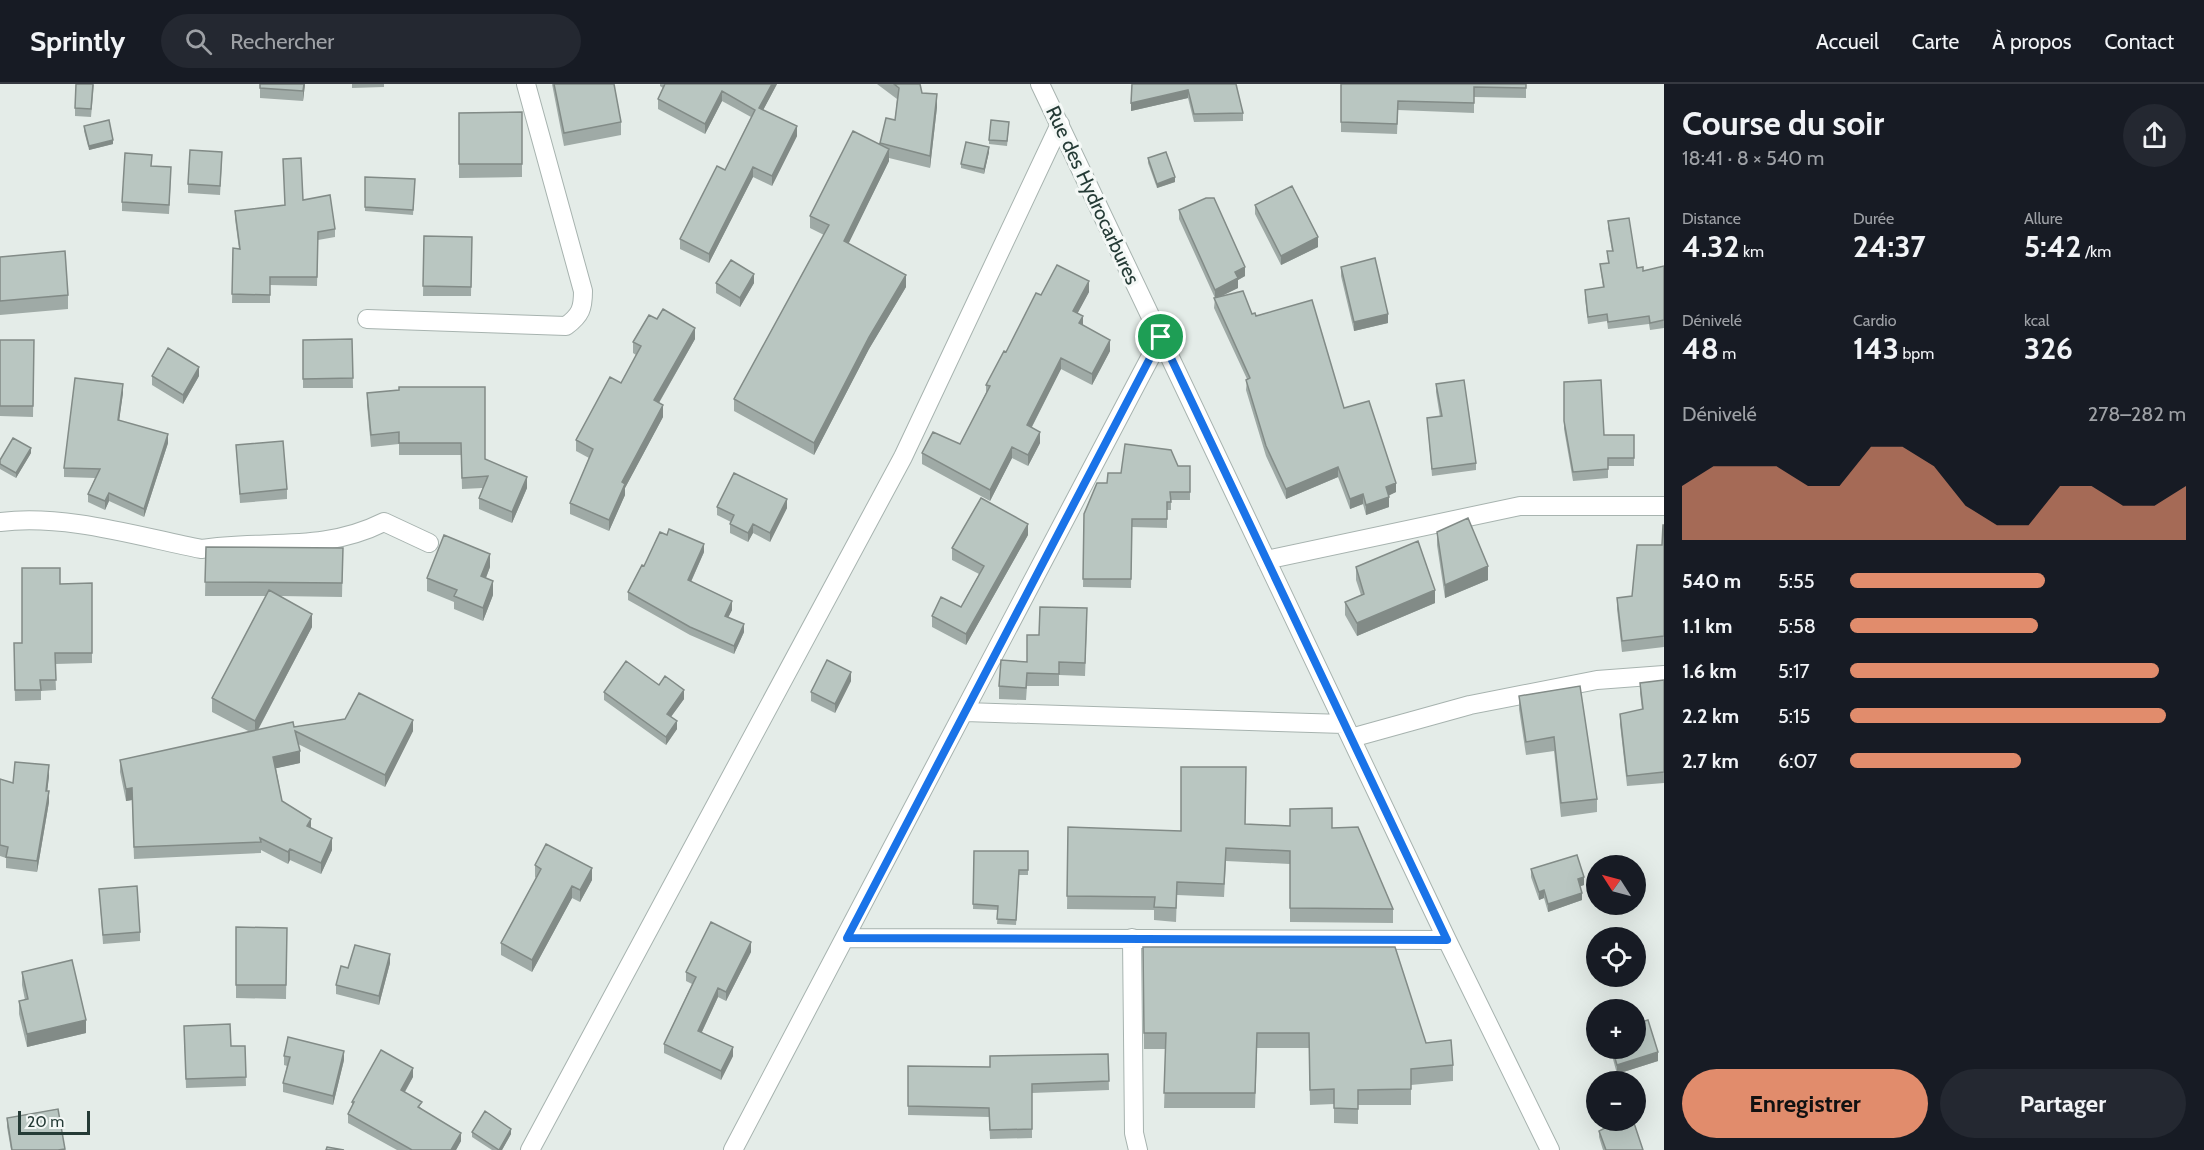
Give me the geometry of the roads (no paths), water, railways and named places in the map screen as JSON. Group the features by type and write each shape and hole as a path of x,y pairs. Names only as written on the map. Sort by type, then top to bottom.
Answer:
{"street":[{"path":"367,319 566,326 577,318 583,307 583,291 526,84"},
{"name":"Rue des Hydrocarbures","path":"1040,84 1347,731 1550,1150"},
{"path":"530,1150 903,457 1060,124"},
{"path":"733,1150 847,938 1161,337"},
{"path":"1266,560 1520,506 1664,506"},
{"path":"0,522 23,519 49,521 201,549 221,546 300,545 361,534 384,522 429,543"},
{"path":"965,712 1347,731 1597,680 1664,675"},
{"path":"847,938 1447,940"},
{"path":"1132,938 1134,1133 1138,1150"}]}
